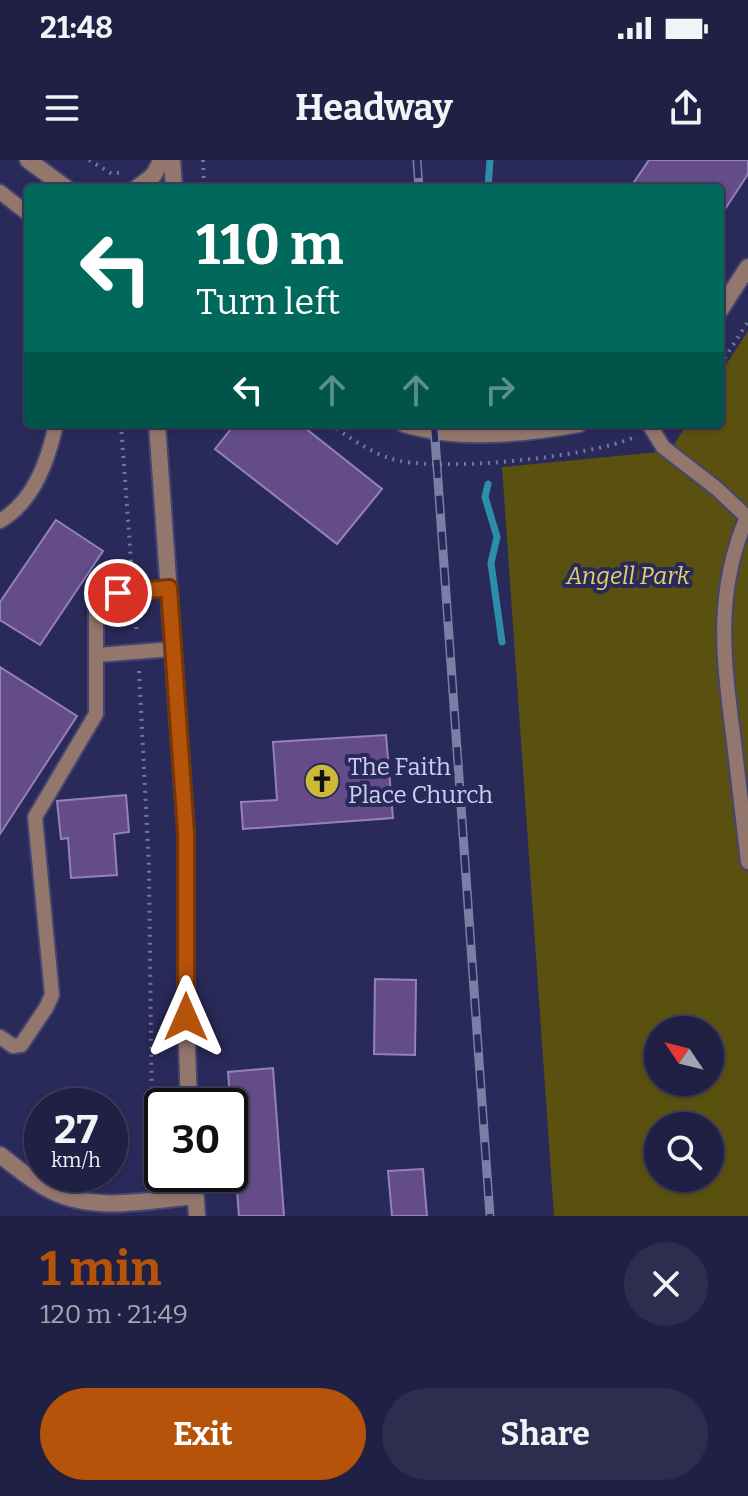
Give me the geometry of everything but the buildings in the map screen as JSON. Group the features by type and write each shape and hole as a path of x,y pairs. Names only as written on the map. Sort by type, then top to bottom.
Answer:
{"street":[{"path":"28,160 56,184"},
{"path":"142,184 153,176 162,160"},
{"path":"172,160 174,184"},
{"path":"724,304 748,267"},
{"path":"157,428 186,833 188,1088"},
{"path":"420,428 461,435 536,428"},
{"path":"0,1155 52,1191 78,1200 104,1204 195,1196"},
{"path":"195,1192 197,1216"}],"lane":[{"path":"0,192 24,210"},
{"path":"0,521 23,503 38,481 55,428"},
{"path":"651,428 663,447 716,488 748,518 734,548 727,582 723,649 748,862"},
{"path":"0,1037 13,1046 21,1045 52,995 35,817 96,714 96,600 102,594 169,588"},
{"path":"97,655 173,649"}],"path":[{"path":"89,160 112,174 125,170"},
{"path":"203,160 204,184"},
{"path":"724,359 748,322"},
{"path":"121,428 138,650 149,867 152,1128 158,1199"},
{"path":"621,442 634,437"}],"green space":[{"name":"Angell Park","path":"748,331 748,1216 554,1216 502,467 670,451 684,428 724,428 724,368"}],"waterway":[{"path":"488,184 490,160"},
{"path":"488,484 485,497 497,537 491,563 502,642"}],"railway":[{"path":"417,160 419,184"},
{"path":"434,428 490,1216"}],"place":[{"name":"The Faith Place Church","path":"322,781"}],"route":[{"path":"118,593 169,588 186,833 186,1017"}]}
